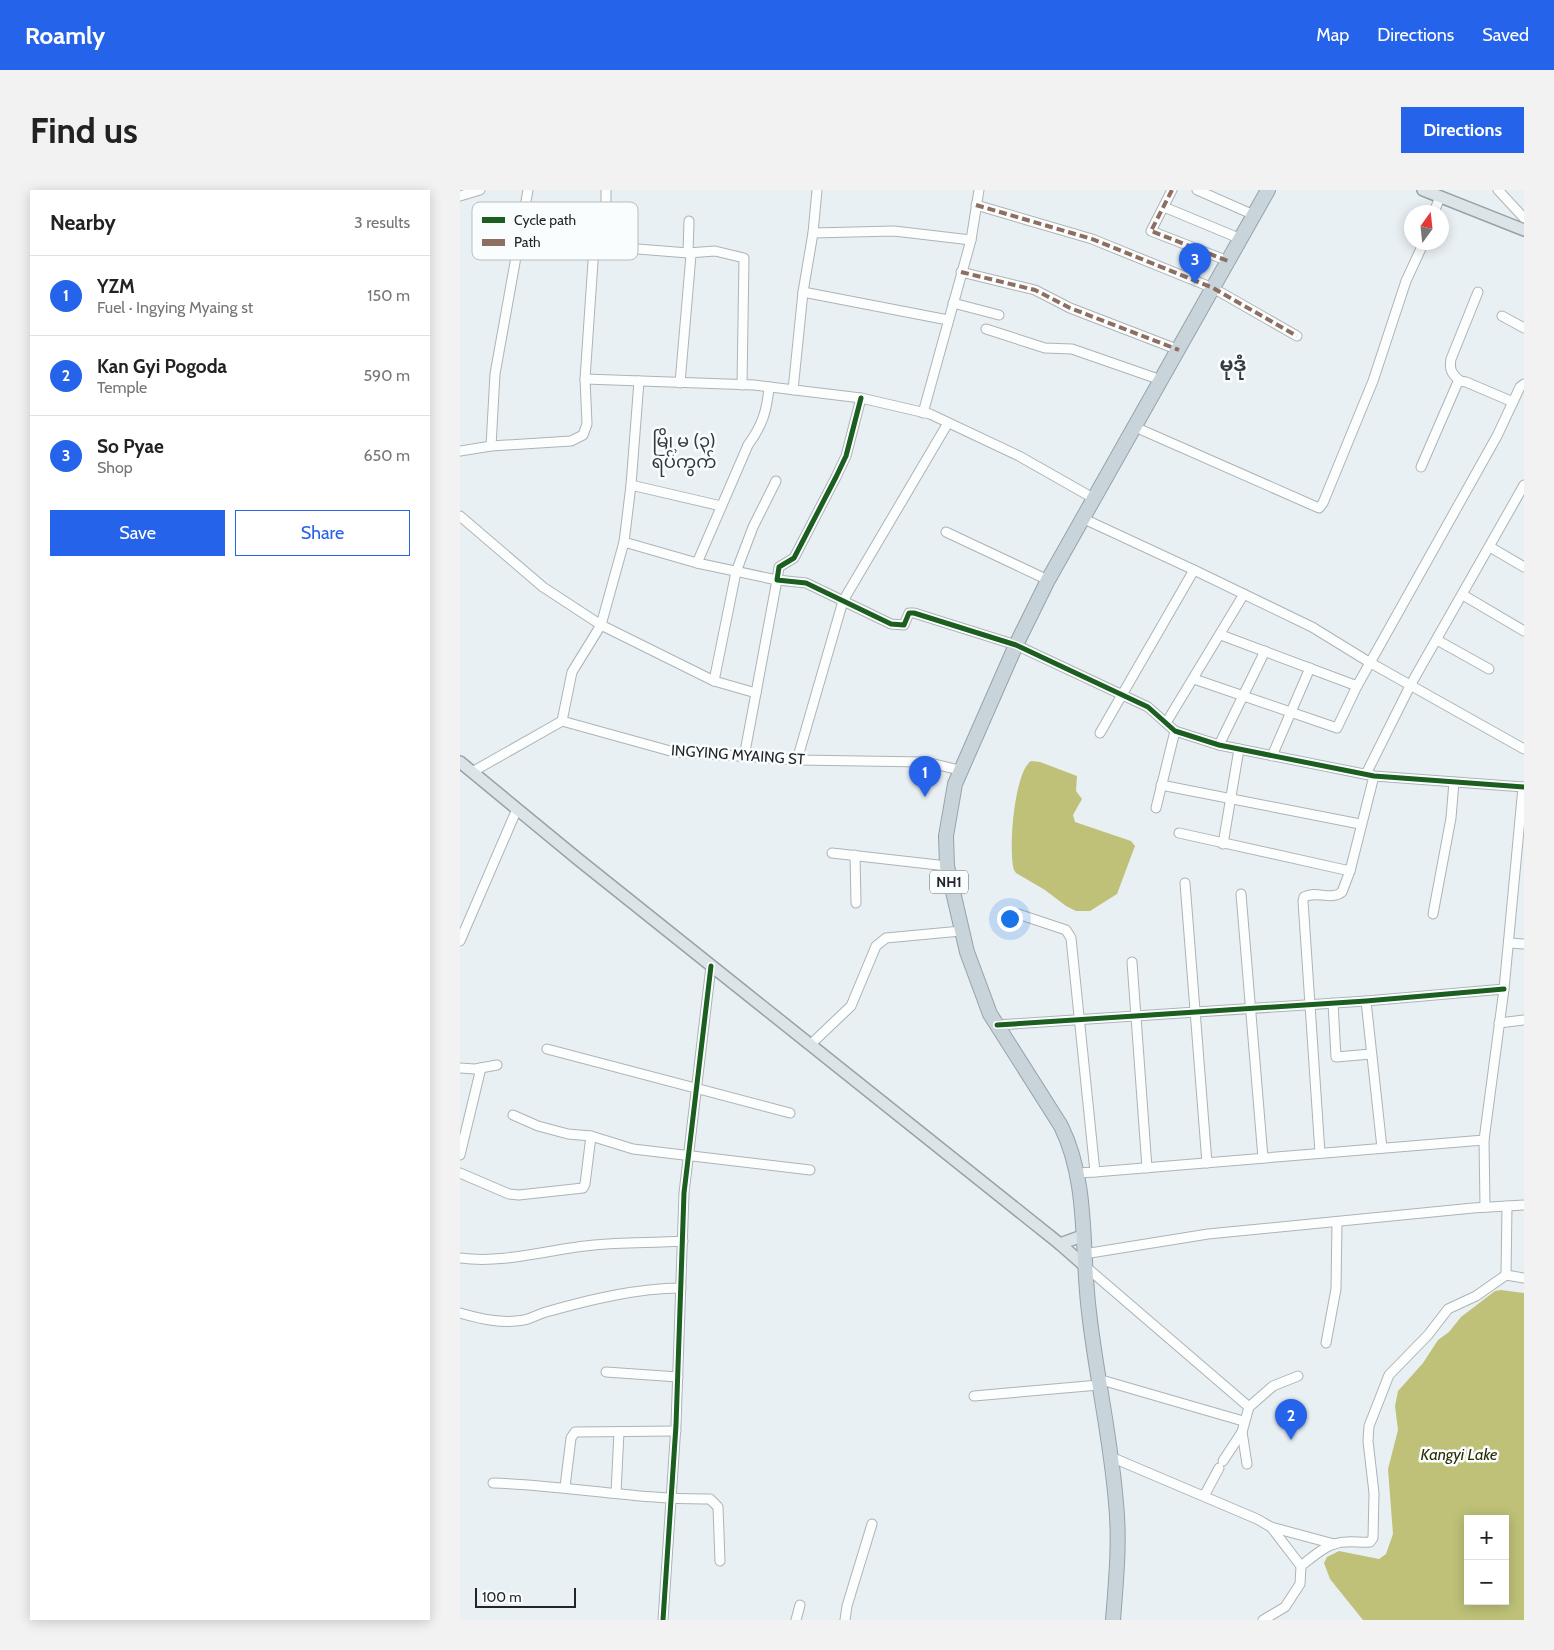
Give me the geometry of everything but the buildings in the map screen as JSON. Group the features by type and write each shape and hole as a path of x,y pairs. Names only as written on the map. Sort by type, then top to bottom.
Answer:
{"highway":[{"name":"NH1","path":"1114,1620 1118,1533 1111,1457 1099,1382 1084,1260 1078,1173 1061,1126 990,1014 967,952 947,866 948,822 959,770 1048,580 1268,190"}],"main road":[{"path":"1424,190 1524,230"},
{"path":"460,762 711,966 1060,1244 1084,1260"},
{"path":"1060,1244 1082,1236"}],"street":[{"path":"460,196 480,190"},
{"path":"793,390 803,292 813,233 817,190"},
{"path":"923,413 971,240 979,190"},
{"path":"1172,190 1151,231 1228,261"},
{"path":"1197,190 1254,215"},
{"path":"1498,190 1524,218"},
{"path":"1437,205 1440,197"},
{"path":"976,205 1092,239 1213,288 1297,336"},
{"path":"1164,207 1241,239"},
{"path":"680,383 691,255 688,253 690,221"},
{"path":"813,233 894,230 971,240"},
{"path":"638,249 688,253 715,251 744,258 742,385"},
{"path":"1134,427 1318,508 1323,503 1373,381 1406,280 1420,250"},
{"path":"491,446 495,374 515,260"},
{"path":"460,450 571,441 583,435 586,424 585,379 593,260"},
{"path":"961,272 1035,290 1070,308 1178,350"},
{"path":"803,292 948,320"},
{"path":"1478,292 1451,359 1452,375 1460,382 1466,382 1513,402"},
{"path":"953,303 999,315"},
{"path":"1502,316 1524,328"},
{"path":"986,329 1045,348 1072,349 1161,380"},
{"path":"585,379 742,385 861,398 923,413 948,423 1019,456 1093,498"},
{"path":"472,772 562,721 572,672 600,625 624,542 631,484 639,381"},
{"path":"1421,467 1457,384 1460,382"},
{"path":"1194,679 1290,714 1337,728 1368,662 1441,537 1524,384"},
{"path":"697,563 748,445 758,431 767,412 769,387"},
{"path":"744,757 779,568 794,558 836,477 846,456 861,398"},
{"path":"798,760 843,601 948,423"},
{"path":"714,681 736,572 753,527 776,481"},
{"path":"631,484 721,506"},
{"path":"1320,1153 1304,896 1309,894 1338,895 1342,892 1350,871 1370,775 1412,684 1524,485"},
{"path":"1515,502 1524,508"},
{"path":"460,516 543,587 600,625 714,681 756,693"},
{"path":"1082,518 1312,627 1368,662 1412,684 1524,749"},
{"path":"946,532 1048,580"},
{"path":"624,542 736,572 777,580 806,583 891,624 904,625 909,613 914,613 1016,645 1148,707 1175,731 1220,745 1370,775 1524,787 1520,870 1484,1140 1485,1207"},
{"path":"1490,547 1524,567"},
{"path":"1100,733 1194,570"},
{"path":"1166,723 1221,635 1244,594"},
{"path":"1463,595 1524,631"},
{"path":"1221,635 1357,686"},
{"path":"1437,640 1488,669"},
{"path":"1220,745 1264,651"},
{"path":"1272,756 1310,668"},
{"name":"INGYING MYAING ST","path":"562,721 674,752 798,760 926,762 959,770"},
{"path":"1156,808 1175,731"},
{"path":"1223,844 1239,749"},
{"path":"1433,914 1451,818 1454,782"},
{"path":"1161,785 1360,824"},
{"path":"460,942 517,809"},
{"path":"1179,833 1350,871"},
{"path":"832,853 947,866"},
{"path":"855,856 856,904"},
{"path":"1185,883 1207,1163"},
{"path":"1241,894 1263,1158"},
{"path":"1018,914 1062,928 1069,933 1095,1172"},
{"path":"810,1045 851,1006 880,940 961,931"},
{"path":"1509,943 1524,944"},
{"path":"1132,962 1147,1168"},
{"path":"663,1620 676,1431 684,1193 711,966"},
{"path":"997,1025 1135,1018 1504,989"},
{"path":"1366,1001 1382,1148"},
{"path":"1333,1003 1336,1057 1371,1054"},
{"path":"1499,1023 1524,1020"},
{"path":"547,1049 790,1114"},
{"path":"460,1068 481,1068 498,1065"},
{"path":"460,1155 481,1068"},
{"path":"513,1115 538,1126 568,1134 591,1136 633,1149 689,1154 810,1170"},
{"path":"460,1173 509,1194 519,1196 583,1188 591,1136"},
{"path":"1078,1173 1484,1140"},
{"path":"1506,1275 1507,1206"},
{"path":"1084,1260 1208,1234 1485,1207 1524,1206"},
{"path":"1326,1343 1336,1289 1337,1222"},
{"path":"460,1258 478,1260 514,1258 594,1245 683,1241"},
{"path":"1084,1260 1249,1408"},
{"path":"1301,1566 1334,1544 1370,1542 1373,1538 1374,1493 1369,1433 1374,1411 1390,1375 1428,1335 1448,1309 1476,1296 1506,1275 1524,1278"},
{"path":"460,1313 487,1320 524,1320 546,1312 610,1297 657,1288 681,1288"},
{"path":"606,1372 678,1377"},
{"path":"1247,1464 1242,1432 1243,1421 1249,1408 1273,1386 1298,1376"},
{"path":"974,1396 1099,1382 1243,1421"},
{"path":"565,1487 571,1438 575,1432 676,1431"},
{"path":"616,1493 618,1432"},
{"path":"1204,1496 1221,1464 1242,1432"},
{"path":"1111,1457 1257,1519 1271,1527 1334,1544"},
{"path":"493,1483 565,1487 671,1500 710,1499 718,1507 720,1561"},
{"path":"845,1620 847,1606 872,1524"},
{"path":"1263,1620 1285,1607 1300,1584 1301,1566 1271,1527"},
{"path":"796,1620 800,1605"}],"water":[{"path":"1031,761 1040,762 1077,776 1076,791 1082,799 1073,815 1075,822 1131,841 1135,846 1117,894 1090,911 1076,911 1066,906 1014,870 1012,830 1014,812 1020,780 1025,768"},
{"name":"Kangyi Lake","path":"1495,1291 1524,1293 1524,1620 1363,1620 1330,1579 1324,1563 1327,1557 1339,1551 1379,1559 1386,1554 1393,1534 1388,1469 1398,1430 1395,1406 1398,1391 1423,1363 1438,1340 1449,1332 1461,1317"}],"marked path":[{"path":"1172,190 1151,231 1228,261"},
{"path":"976,205 1092,239 1213,288 1297,336"},
{"path":"961,272 1035,290 1070,308 1179,350"}],"cycle path":[{"path":"861,398 846,456 794,558 779,567 777,580 806,583 891,624 904,625 909,613 914,613 1016,645 1148,707 1175,731 1219,745 1374,776 1524,787"},
{"path":"663,1620 676,1425 684,1193 711,966"},
{"path":"997,1025 1366,1001 1504,989"}],"place":[{"name":"So Pyae","path":"1195,284"},
{"name":"YZM","path":"925,797"},
{"name":"Kan Gyi Pogoda","path":"1291,1440"}],"district":[{"name":"မုဒုံ","path":"1233,364"},
{"name":"မြို့မ (၃) ရပ်ကွက်","path":"684,451"}]}
